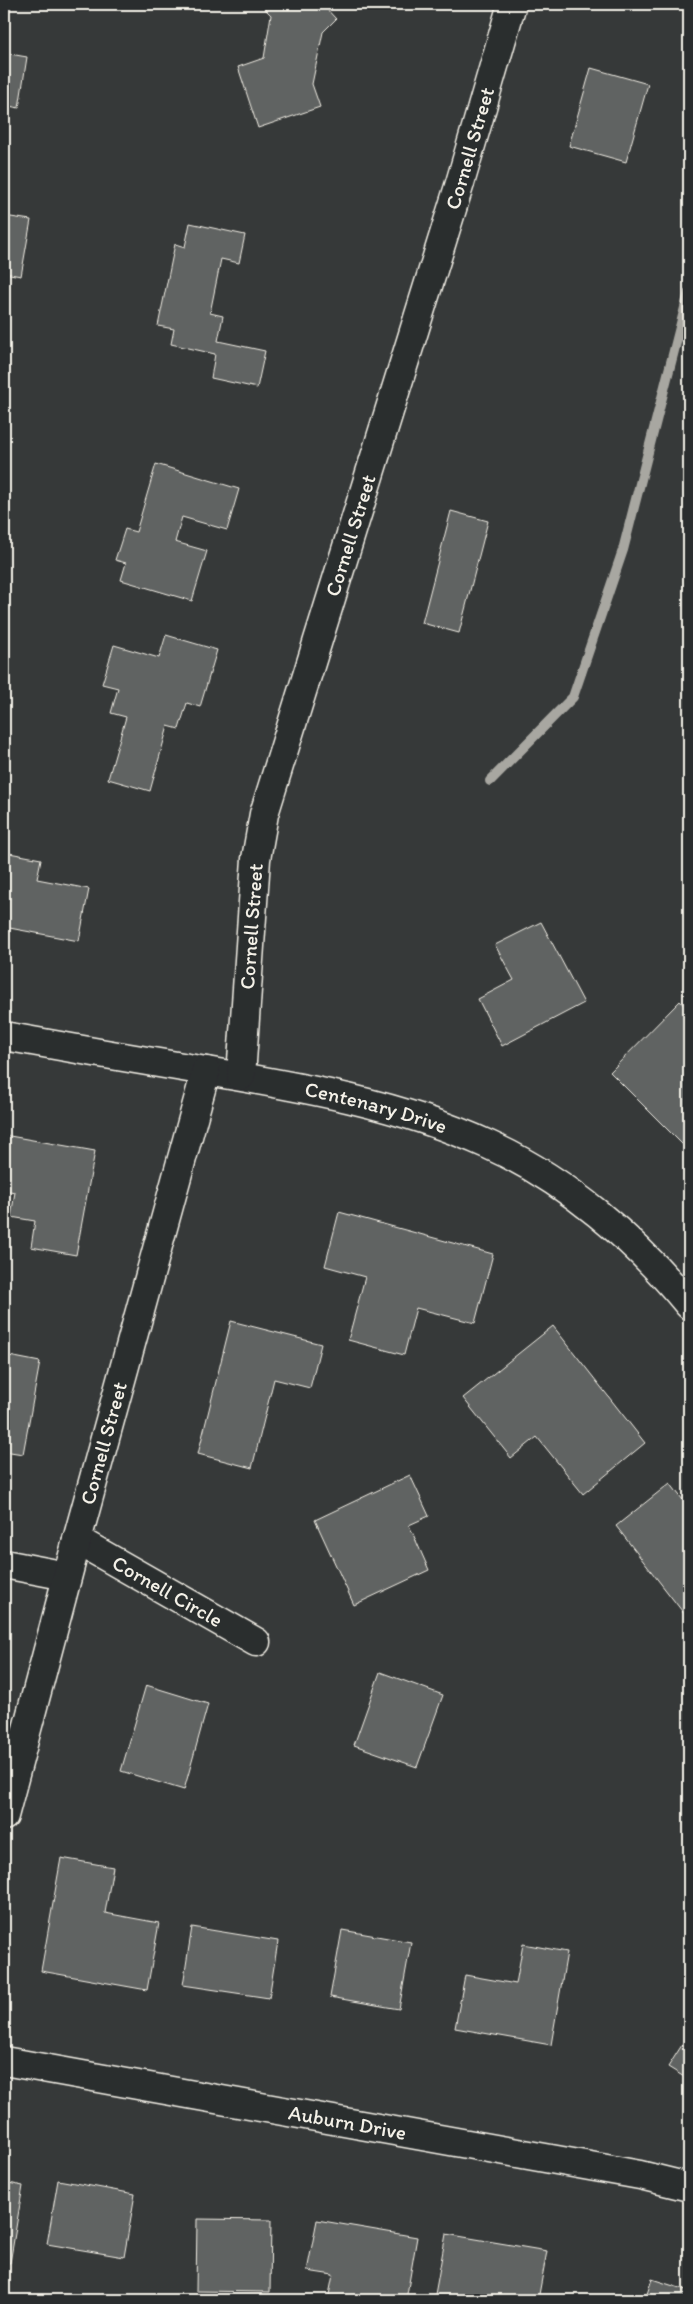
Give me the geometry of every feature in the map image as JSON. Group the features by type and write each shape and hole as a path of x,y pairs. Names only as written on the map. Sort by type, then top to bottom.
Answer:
{"street":[{"name":"Cornell Street","path":"241,1076 256,859 264,814 460,183 512,4"},
{"name":"Centenary Drive","path":"4,1036 324,1092 397,1111 446,1127 490,1145 547,1177 599,1215 647,1258 689,1305"},
{"name":"Cornell Street","path":"4,1816 67,1576 206,1071"},
{"name":"Cornell Circle","path":"77,1540 256,1642"},
{"path":"4,1564 67,1576"},
{"name":"Auburn Drive","path":"4,2061 640,2175 689,2187"}],"building":[{"path":"4,4 11,4 4,49"},
{"path":"260,4 322,4 336,19 323,32 312,84 320,107 258,128 238,67 264,58 271,15"},
{"path":"4,53 27,57 19,108 4,105"},
{"path":"591,68 648,84 626,162 569,146"},
{"path":"4,216 31,220 21,276 4,273"},
{"path":"190,223 245,235 239,263 221,259 210,313 223,316 218,341 265,351 257,388 211,378 215,354 171,344 174,329 158,326 175,244 185,247"},
{"path":"156,464 239,489 227,530 182,517 175,542 207,551 192,601 121,580 126,563 115,560 125,529 136,532"},
{"path":"451,511 488,521 459,633 422,623"},
{"path":"166,635 217,650 200,707 187,703 179,729 168,726 150,791 108,779 126,717 111,713 118,688 102,684 114,645 159,658"},
{"path":"4,852 41,859 37,879 89,889 79,941 4,927"},
{"path":"541,922 584,1003 502,1046 478,999 514,980 495,945"},
{"path":"680,1001 689,1011 689,1139 683,1145 610,1072"},
{"path":"4,1135 95,1151 76,1255 31,1247 35,1221 11,1217 15,1192 4,1190"},
{"path":"339,1212 493,1254 475,1323 416,1308 404,1355 348,1340 365,1277 325,1266"},
{"path":"231,1321 321,1344 310,1388 274,1379 252,1468 198,1454"},
{"path":"553,1326 645,1443 583,1494 537,1437 511,1458 463,1398"},
{"path":"4,1355 40,1362 23,1454 4,1451"},
{"path":"410,1475 429,1516 409,1525 429,1570 354,1605 315,1520"},
{"path":"670,1483 689,1508 689,1620 616,1526"},
{"path":"380,1672 443,1695 417,1767 354,1745"},
{"path":"146,1685 208,1704 184,1790 121,1771"},
{"path":"61,1858 113,1867 105,1913 159,1923 147,1990 41,1971"},
{"path":"192,1927 278,1941 269,1998 183,1985"},
{"path":"342,1930 411,1942 399,2009 330,1997"},
{"path":"523,1944 567,1952 551,2045 455,2028 465,1975 516,1984"},
{"path":"689,2034 689,2080 668,2067"},
{"path":"58,2180 135,2194 124,2257 47,2244"},
{"path":"4,2182 23,2186 10,2263 4,2262"},
{"path":"197,2219 271,2220 270,2292 196,2291"},
{"path":"317,2220 417,2237 406,2300 328,2300 333,2275 307,2271"},
{"path":"446,2234 547,2251 538,2300 434,2300"},
{"path":"652,2279 689,2291 689,2300 645,2300"}],"waterway":[{"path":"490,781 573,697 623,550 689,292"}]}
